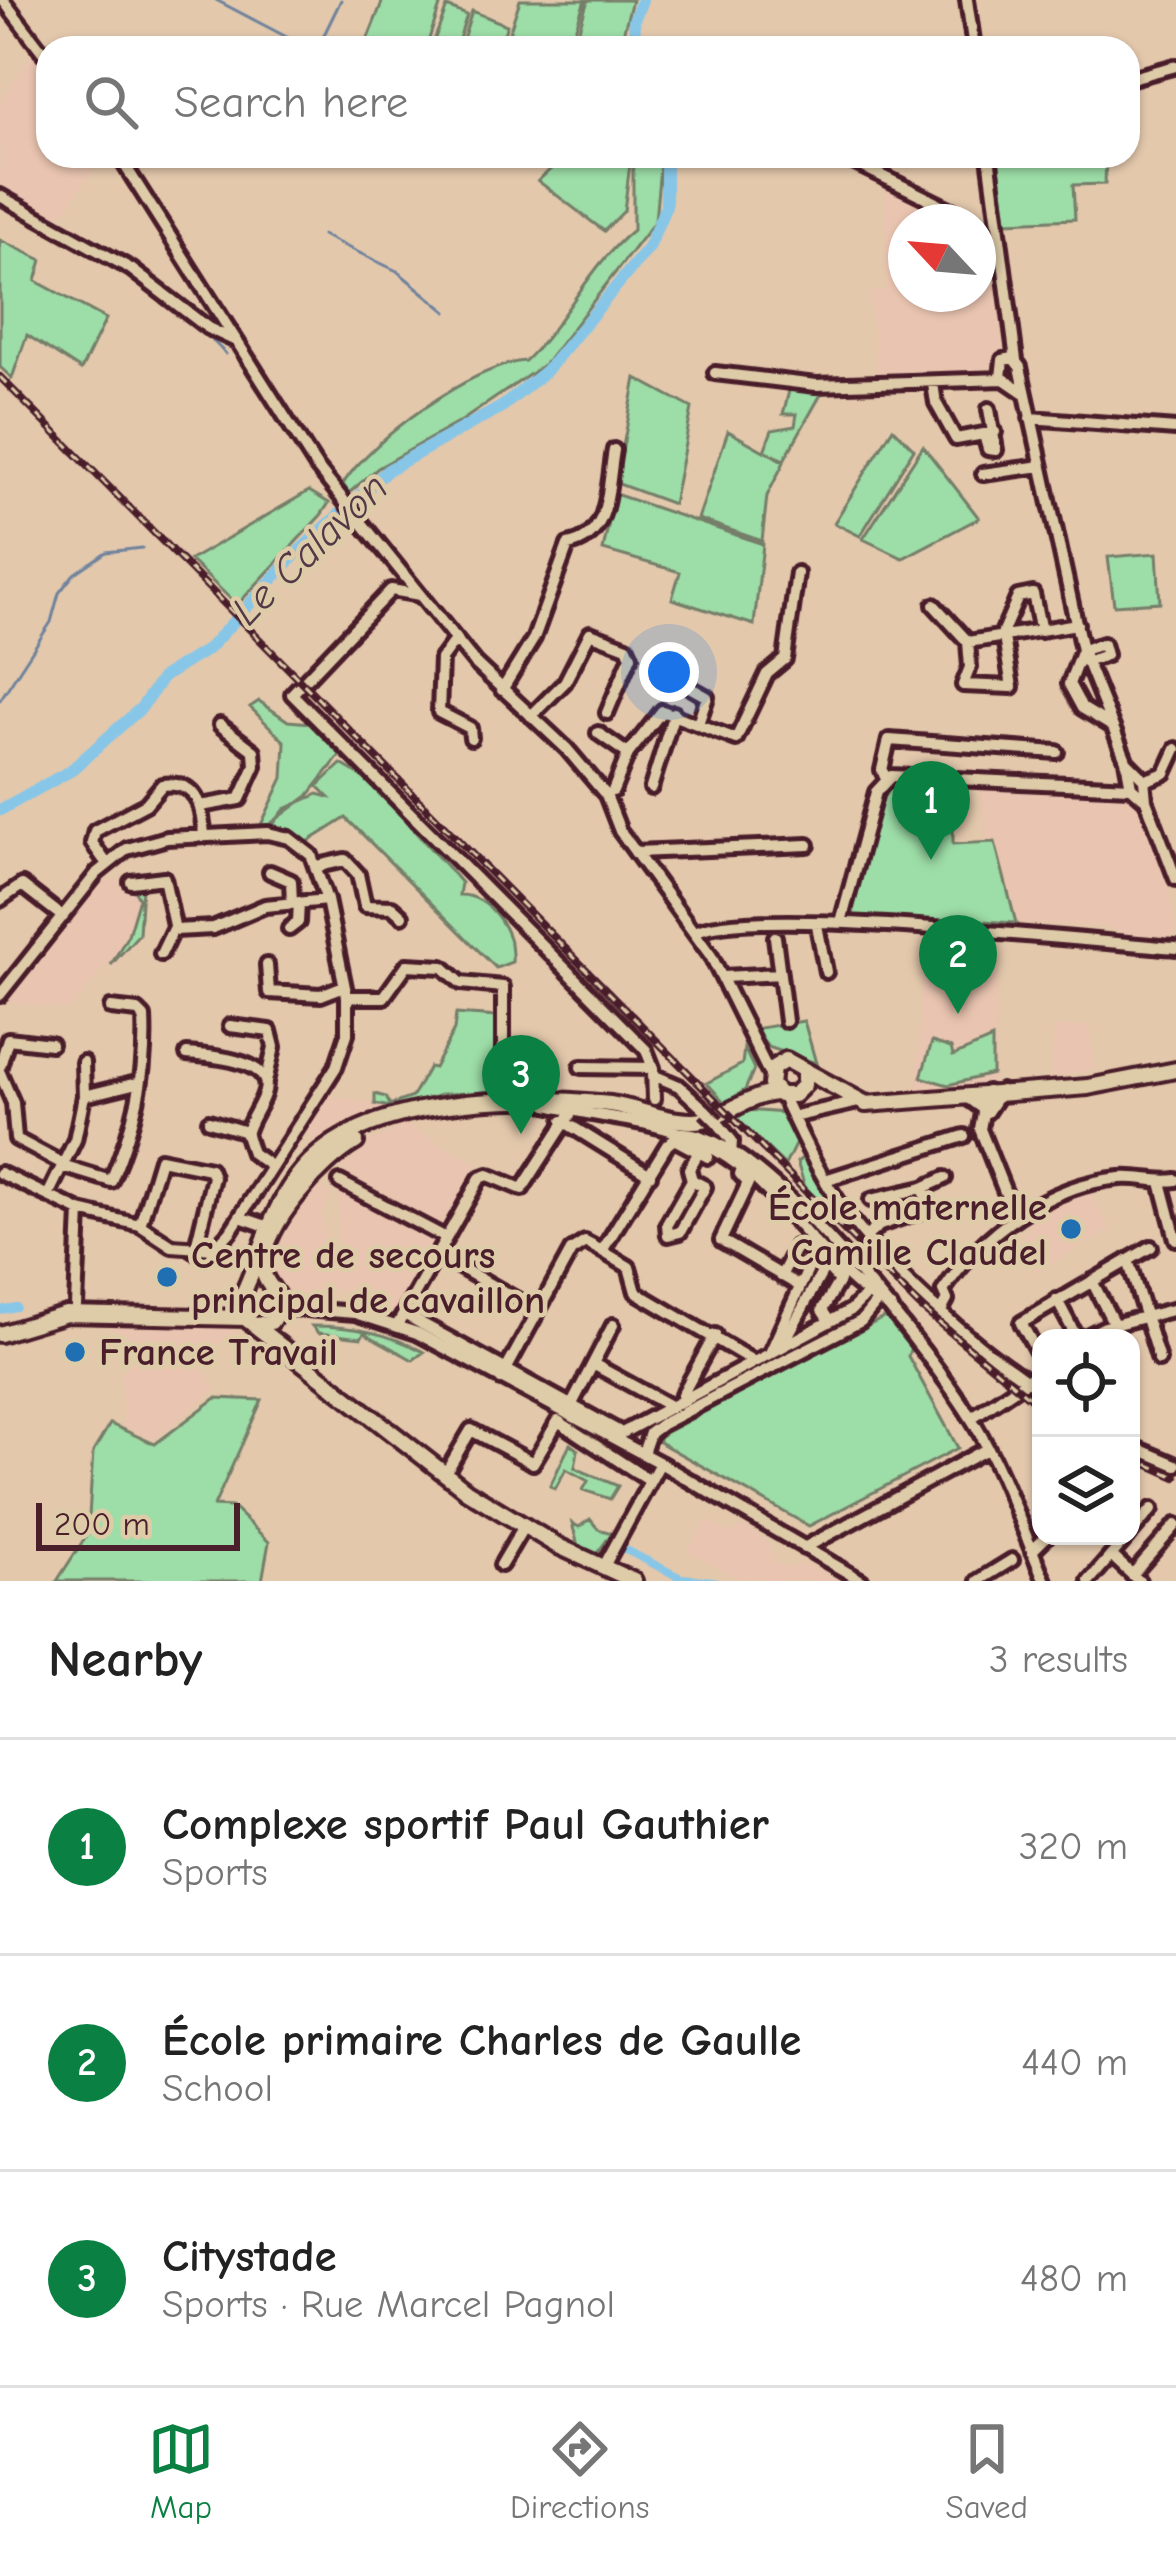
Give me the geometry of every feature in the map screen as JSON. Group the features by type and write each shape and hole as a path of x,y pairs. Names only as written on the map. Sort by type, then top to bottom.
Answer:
{"main road":[{"path":"754,1096 782,1061 794,1061 835,1088 851,1105 961,1095 1089,1093 1176,1073"},
{"path":"790,1092 804,1070"},
{"path":"990,1098 1176,1073"},
{"path":"769,1076 790,1092"},
{"path":"634,1581 524,1526 446,1474 251,1322 244,1293 261,1230 296,1178 321,1152 422,1111 475,1100 532,1101 571,1112 613,1105 662,1120 702,1120 754,1096 819,1084 835,1088"},
{"path":"284,1347 264,1258 303,1186 322,1163 422,1111"},
{"path":"0,1331 76,1306 215,1308 244,1293 274,1291"},
{"path":"0,1331 67,1314 251,1322 277,1316"}],"street":[{"path":"4,0 36,43"},
{"path":"967,0 972,36"},
{"path":"1140,76 1176,66"},
{"path":"127,168 334,490 455,640 621,801 613,808 616,825 723,977 769,1076"},
{"path":"866,168 940,204"},
{"path":"990,168 1014,337 1008,370 1023,392 1030,418 1084,656 1126,760 1142,779 1145,800 1175,869"},
{"path":"0,196 131,269 208,328 236,341"},
{"path":"715,373 816,385 933,384 984,381 1008,370"},
{"path":"933,384 936,404 956,439 990,433 989,409"},
{"path":"1030,418 1176,429"},
{"path":"502,690 534,638 568,545 584,544 596,533 614,450"},
{"path":"983,474 1041,466"},
{"path":"610,793 628,754 656,716 674,713 736,739 767,674 784,659 797,573"},
{"path":"420,595 392,590 292,694 636,1040 653,1072 667,1084 686,1090 717,1122 732,1141 731,1157"},
{"path":"934,605 968,642 970,668 963,686 1012,687 1003,631 1018,597 1033,594 1041,631"},
{"path":"968,642 1077,624"},
{"path":"531,716 565,682 590,633 630,651 607,713"},
{"path":"455,640 441,659 439,712 470,728 471,738"},
{"path":"1084,656 1072,673 1072,693 1082,708 1110,725"},
{"path":"691,688 707,697 699,721"},
{"path":"651,788 674,713"},
{"path":"201,806 241,799 255,766 254,751 220,725"},
{"path":"598,734 628,754"},
{"path":"886,779 882,770 889,740 1058,752"},
{"path":"841,922 876,792 886,779 898,775 1142,779 1176,749"},
{"path":"107,863 92,843 95,831 146,804 162,785 183,784 201,806 204,836"},
{"path":"0,995 107,863 140,844 204,836 281,835 305,849 318,866 345,992 342,1056 221,1244 195,1251 172,1246 140,1225 80,1211 3,1172"},
{"path":"635,852 808,845"},
{"path":"318,866 345,860 358,874 365,906 385,905 402,916"},
{"path":"270,872 291,881 298,922 289,929"},
{"path":"131,882 164,878 173,929 161,954"},
{"path":"0,899 22,885 62,917"},
{"path":"173,929 213,928 251,910 327,900"},
{"path":"698,937 723,924 841,922 1176,948"},
{"path":"818,925 826,972"},
{"path":"775,937 786,1021"},
{"path":"267,965 269,992 384,997 407,965 443,967 458,982 503,987 503,1054 535,1059"},
{"path":"723,977 780,974"},
{"path":"51,1044 8,1039 0,1069 13,1103 16,1138 63,1165 111,1181 135,1125 137,1083 146,1055 143,1014 111,1008"},
{"path":"230,1026 270,1031 274,1047 266,1082 246,1132 250,1150 272,1167"},
{"path":"758,1052 782,1061"},
{"path":"187,1054 250,1066 266,1082"},
{"path":"48,1195 63,1165 84,1096 83,1062"},
{"path":"581,1067 653,1072"},
{"path":"653,1072 654,1098 674,1139 704,1146 763,1175 898,1312 971,1418 1045,1581"},
{"path":"84,1096 137,1083"},
{"path":"613,1105 646,1104 667,1084"},
{"path":"790,1092 792,1117 825,1180 868,1235 942,1309 1032,1384"},
{"path":"990,1098 982,1135 1016,1217"},
{"path":"792,1117 851,1105"},
{"path":"571,1112 662,1120"},
{"path":"571,1112 650,1175"},
{"path":"401,1319 480,1178 488,1175 515,1190 525,1187 571,1112"},
{"path":"209,1121 246,1132"},
{"path":"825,1180 964,1136"},
{"path":"602,1251 674,1139"},
{"path":"692,1180 706,1187 680,1232 668,1235 667,1224 692,1180 689,1169 704,1146"},
{"path":"704,1146 748,1183 721,1240 798,1285"},
{"path":"140,1225 160,1159 209,1169 214,1178 195,1251"},
{"path":"871,1200 945,1178"},
{"path":"927,1295 943,1291 976,1250 1016,1217 1094,1183 1120,1178 1176,1180"},
{"path":"340,1182 446,1238"},
{"path":"1161,1182 1176,1239"},
{"path":"868,1235 926,1207 923,1188"},
{"path":"76,1306 80,1211"},
{"path":"240,1217 261,1230 264,1258"},
{"path":"504,1375 575,1246 588,1243 629,1267 636,1292 753,1361"},
{"path":"781,1276 796,1247 815,1254 838,1280 822,1310 829,1321"},
{"path":"1032,1343 1021,1323 1151,1247"},
{"path":"437,1254 538,1312"},
{"path":"770,1353 815,1254"},
{"path":"1128,1260 1159,1360"},
{"path":"783,1345 826,1265"},
{"path":"1092,1282 1114,1324"},
{"path":"274,1291 300,1309"},
{"path":"942,1309 943,1291"},
{"path":"620,1432 829,1321 861,1310 876,1294"},
{"path":"1058,1300 1075,1329"},
{"path":"277,1316 300,1309 401,1319 620,1432"},
{"path":"1106,1329 1176,1309"},
{"path":"644,1449 662,1424 861,1322 861,1310"},
{"path":"571,1406 613,1324"},
{"path":"681,1398 715,1335"},
{"path":"593,1364 668,1405"},
{"path":"504,1375 620,1432 660,1463 862,1581"},
{"path":"971,1418 1032,1377"},
{"path":"446,1474 471,1430 533,1463 557,1421 650,1481"},
{"path":"804,1548 987,1449"},
{"path":"1140,1450 1176,1465"},
{"path":"603,1568 660,1463"},
{"path":"1140,1523 1152,1509"},
{"path":"1112,1556 1130,1577 1176,1525"},
{"path":"501,1565 524,1526"},
{"path":"1032,1551 1038,1545"},
{"path":"1089,1581 1121,1545"},
{"path":"978,1581 1012,1560"}],"shaded area":[{"path":"34,51 36,168 95,168 60,217 0,186 0,101"},
{"path":"885,185 922,204 888,204 888,312 996,312 996,282 1002,282 1007,345 980,378 878,379 869,293 886,290"},
{"path":"893,782 953,783 955,844 987,842 980,786 1127,794 1138,803 1168,884 1176,931 1167,941 1132,938 1109,927 983,922 967,927 854,920 849,899 882,792"},
{"path":"101,878 143,885 139,936 115,967 104,966 71,1010 4,1001"},
{"path":"923,937 997,944 994,1084 917,1090"},
{"path":"1054,1026 1089,1026 1094,1068 1050,1079"},
{"path":"327,1095 385,1106 387,1114 318,1145 305,1130"},
{"path":"405,1124 478,1164 442,1231 346,1178 343,1162 349,1154"},
{"path":"313,1185 331,1192 321,1217 338,1278 339,1189 440,1241 393,1321 340,1290 339,1283 330,1303 306,1304 276,1278 277,1246"},
{"name":"École maternelle Camille Claudel","path":"1087,1188 1111,1229 1035,1272 1015,1242 1031,1230 1026,1222"},
{"path":"108,1323 231,1324 239,1335 211,1346 211,1356 199,1365 216,1389 154,1440 123,1426 121,1374 137,1355"},
{"path":"707,1520 734,1535 741,1525 766,1540 776,1563 794,1568 805,1563 839,1581 760,1581 751,1576 741,1581 688,1551"}],"green space":[{"path":"383,0 442,0 430,36 369,36"},
{"path":"520,0 585,0 573,36 508,36"},
{"path":"588,0 632,0 623,34 577,36"},
{"path":"447,7 467,15 460,36 436,36"},
{"path":"472,11 507,25 503,36 464,36"},
{"path":"552,168 629,168 624,211 604,231 538,181"},
{"path":"633,168 660,168 655,221 545,364 463,420 378,468 349,493 343,484 356,466 399,427 479,375 525,361 603,260 633,230"},
{"path":"999,168 1106,168 1105,184 1073,185 1075,219 1006,222"},
{"path":"0,240 42,260 36,281 106,319 81,370 27,335 12,378 0,367"},
{"path":"636,378 692,408 673,504 616,483"},
{"path":"790,387 824,389 784,460 766,451 784,462 767,496 762,541 698,519 728,431 764,451 772,430 795,426 797,414 783,414"},
{"path":"893,428 914,449 860,536 834,523"},
{"path":"923,446 979,518 903,558 863,539"},
{"path":"309,491 329,503 237,605 190,560"},
{"path":"615,494 763,544 754,625 672,599 680,572 603,550"},
{"path":"1157,553 1160,602 1114,605 1108,557"},
{"path":"259,701 288,721 311,723 341,754 308,796 266,827 260,827 283,778 285,742 250,707"},
{"path":"341,764 367,779 450,870 461,883 459,895 481,901 498,917 509,939 512,962 496,968 346,818 306,843 271,827 285,809 318,794 329,797 318,786"},
{"path":"903,783 953,786 953,844 995,842 1016,923 982,921 968,927 855,919 850,901 883,793"},
{"path":"130,885 142,886 139,934 111,965 128,935 139,898"},
{"path":"456,1014 497,1017 491,1093 443,1094 400,1109 375,1104 375,1094 386,1097 390,1105 412,1097 429,1067 434,1068 454,1030"},
{"path":"804,1021 816,1063 768,1047 753,1029"},
{"path":"992,1039 992,1074 948,1085 921,1077 932,1042 951,1048 953,1056"},
{"path":"744,1048 754,1069 745,1090 725,1103 707,1083 742,1064"},
{"path":"746,1110 785,1113 796,1143 785,1165 734,1116"},
{"path":"805,1156 853,1227 1013,1377 1013,1384 922,1305 805,1187 797,1162"},
{"path":"889,1315 911,1347 908,1356 958,1448 809,1526 659,1442 659,1436"},
{"path":"312,1326 370,1332 424,1352 413,1360 364,1333 361,1338 318,1333"},
{"path":"216,1398 262,1400 214,1506 232,1507 269,1542 262,1581 57,1581 88,1533 93,1452 110,1424 155,1444"},
{"path":"570,1444 578,1450 575,1468 618,1486 610,1499 583,1490 588,1481 566,1469 555,1489 550,1486"},
{"path":"590,1519 598,1529 612,1533 596,1555 578,1546 572,1523 579,1527"}],"waterway":[{"path":"216,0 285,36"},
{"path":"323,36 341,0"},
{"name":"Le Calavon","path":"635,36 634,20 642,0"},
{"name":"Le Calavon","path":"0,810 70,771 141,708 163,677 208,649 296,554 388,470 503,406 547,370 648,248 666,206 666,168"},
{"path":"322,235 397,271 447,312"},
{"path":"202,330 226,354"},
{"path":"0,700 51,622 59,593 74,574 106,552 142,548"},
{"path":"0,1310 16,1307"},
{"path":"622,1548 681,1578 713,1581"}],"railway":[{"path":"0,377 920,1307 1032,1400"},
{"path":"1140,1461 1176,1477"}],"place":[{"name":"Complexe sportif Paul Gauthier","path":"931,860"},
{"name":"École primaire Charles de Gaulle","path":"958,1014"},
{"name":"Citystade","path":"521,1134"},
{"name":"École maternelle Camille Claudel","path":"1071,1229"},
{"name":"Centre de secours principal de cavaillon","path":"167,1277"},
{"name":"France Travail","path":"75,1352"}]}
